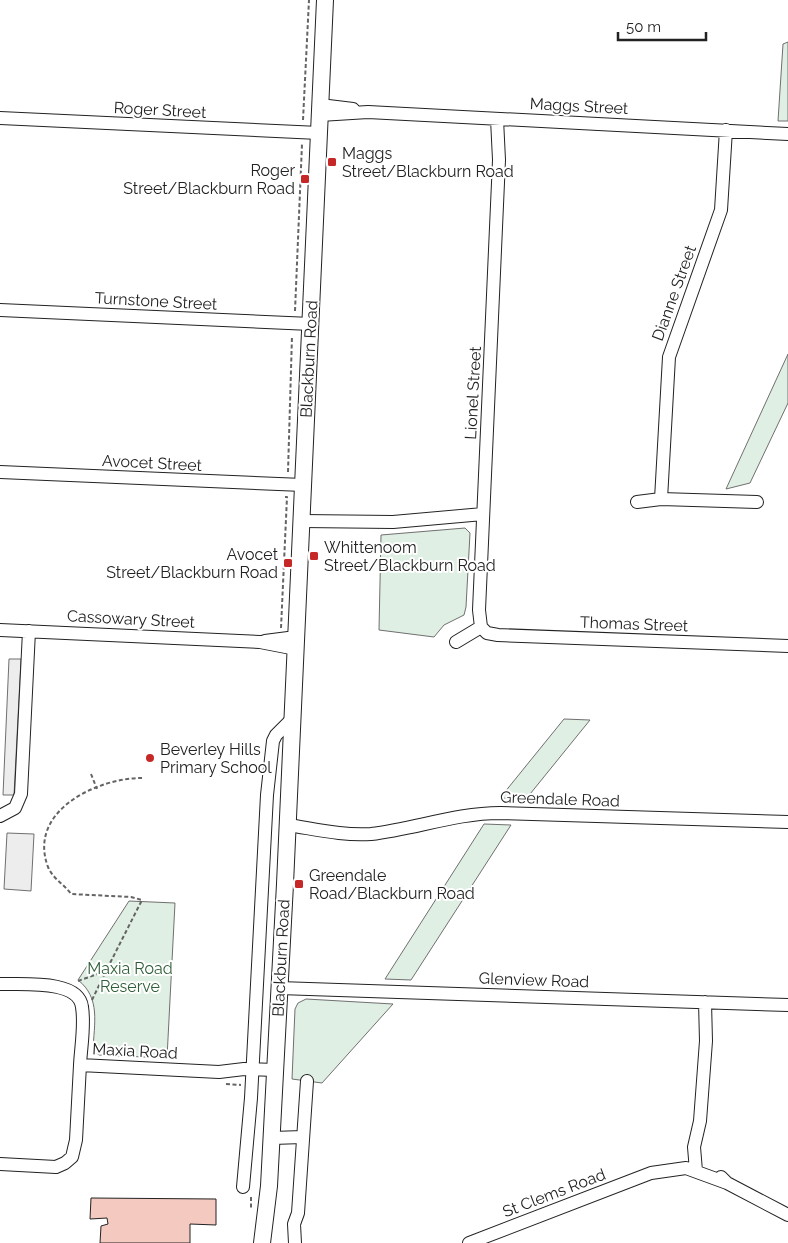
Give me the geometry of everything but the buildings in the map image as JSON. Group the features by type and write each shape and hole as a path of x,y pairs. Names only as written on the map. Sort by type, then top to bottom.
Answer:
{"main road":[{"name":"Blackburn Road","path":"262,1243 269,1197 288,830 293,718 291,642 302,521 325,0"},
{"name":"Blackburn Road","path":"269,1197 274,1243"}],"street":[{"name":"Maggs Street","path":"320,110 788,134"},
{"name":"Roger Street","path":"0,118 319,133"},
{"name":"Lionel Street","path":"481,627 479,610 501,119"},
{"name":"Dianne Street","path":"661,499 669,357 721,210 726,130"},
{"name":"Turnstone Street","path":"0,310 310,324"},
{"name":"Avocet Street","path":"0,472 303,485"},
{"path":"637,502 661,499 756,502"},
{"path":"302,521 393,522 483,514"},
{"path":"456,642 481,627"},
{"name":"Thomas Street","path":"481,627 487,633 498,635 788,646"},
{"name":"Cassowary Street","path":"0,630 291,642"},
{"path":"0,816 14,808 21,794 29,631"},
{"name":"Cassowary Street","path":"260,642 291,642"},
{"name":"Blackburn Road","path":"247,1190 260,913 270,768 276,736 293,718"},
{"name":"Greendale Road","path":"288,830 370,834 477,813 788,822"},
{"name":"Maxia Road","path":"0,984 64,988 78,996 83,1008 80,1065 218,1078 252,1078 275,1075"},
{"name":"Glenview Road","path":"279,988 788,1005"},
{"path":"696,1166 702,1144 700,1121 706,1041 711,1025 709,1002"},
{"path":"0,1164 56,1167 72,1157 76,1140 80,1065"},
{"path":"295,1243 294,1224 298,1213 307,1081"},
{"path":"272,1138 302,1137"},
{"name":"St Clems Road","path":"469,1243 650,1173 696,1166 788,1215"}],"path":[{"path":"303,121 309,0"},
{"path":"295,312 302,144"},
{"path":"284,335 293,336 288,474"},
{"path":"277,497 287,497 291,642"},
{"path":"91,774 96,788"},
{"path":"89,993 92,1000 142,900 131,896 71,894 54,877 45,856 47,835 58,814 74,798 96,788 125,779 142,778"},
{"path":"83,985 78,981 106,971"},
{"path":"218,1078 252,1078"},
{"path":"247,1190 252,1216"}],"green space":[{"path":"788,42 788,121 778,121 783,44"},
{"path":"788,354 788,403 750,483 726,489"},
{"path":"465,528 470,533 464,615 444,625 434,637 379,630 381,535"},
{"path":"564,719 590,720 526,799 500,798"},
{"path":"484,824 511,825 411,980 385,979"},
{"name":"Maxia Road Reserve","path":"129,901 175,903 167,1058 99,1055 93,1050 95,1021 93,1003 85,987 78,980"},
{"path":"306,999 393,1004 322,1083 292,1079 295,1009 298,1003"}],"shaded area":[{"path":"9,659 21,659 14,795 3,795"},
{"path":"7,833 34,834 31,891 4,889"}],"place":[{"name":"Maggs Street/Blackburn Road","path":"332,162"},
{"name":"Roger Street/Blackburn Road","path":"305,179"},
{"name":"Whittenoom Street/Blackburn Road","path":"314,556"},
{"name":"Avocet Street/Blackburn Road","path":"288,563"},
{"name":"Beverley Hills Primary School","path":"150,758"},
{"name":"Greendale Road/Blackburn Road","path":"299,884"}]}
